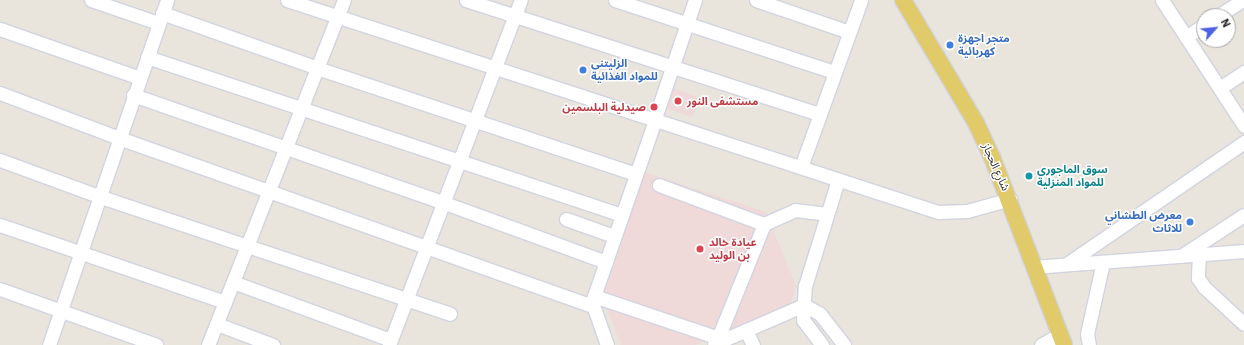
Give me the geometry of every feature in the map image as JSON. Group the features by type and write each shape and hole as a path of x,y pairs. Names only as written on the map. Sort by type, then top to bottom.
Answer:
{"main road":[{"name":"شارع الحجاز","path":"902,1 976,123 1010,199 1033,267 1062,339"}],"street":[{"path":"91,0 160,18 317,68 635,174"},
{"path":"50,345 101,197 133,95 167,0"},
{"path":"287,0 496,67 654,122 801,167 938,212 967,211 1010,199"},
{"path":"208,345 344,0"},
{"path":"466,0 672,65 819,114"},
{"path":"233,282 390,342 408,299 442,202 516,17 521,0"},
{"path":"616,0 688,22 834,72"},
{"path":"607,345 593,301 695,0"},
{"path":"756,0 849,32"},
{"path":"801,167 861,0"},
{"path":"1162,0 1244,126"},
{"path":"1230,8 1242,0"},
{"path":"0,29 140,78"},
{"path":"1186,37 1196,30"},
{"path":"147,57 458,162 621,215"},
{"path":"1220,88 1244,72"},
{"path":"0,93 119,138 426,246 715,342 804,305"},
{"path":"133,95 442,202 606,262"},
{"path":"1068,263 1244,142"},
{"path":"0,160 101,197 249,244 450,314"},
{"path":"822,345 803,320 805,286 838,180"},
{"path":"659,185 764,224"},
{"path":"715,342 764,224 795,210 828,214"},
{"path":"1180,257 1244,215"},
{"path":"566,219 614,236"},
{"path":"0,225 81,254 225,302"},
{"path":"1033,267 1068,263 1199,256 1244,251"},
{"path":"1199,256 1198,278 1204,287 1244,324"},
{"path":"1089,345 1087,334 1103,262"},
{"path":"0,289 156,345"},
{"path":"804,305 820,314 844,345"},
{"path":"217,324 273,345"},
{"path":"746,330 753,345"},
{"path":"1041,345 1062,339"}],"shaded area":[{"name":"مستشفى النور","path":"662,84 700,98 692,117 655,104"},
{"name":"عيادة خالد بن الوليد","path":"644,172 766,212 796,286 789,309 695,345 621,345 603,298"}],"place":[{"name":"متجر اجهزة كهربائية","path":"950,45"},
{"name":"الزليتني للمواد الغذائية","path":"583,70"},
{"name":"مستشفى النور","path":"678,101"},
{"name":"صيدلية البلسمين","path":"654,107"},
{"name":"سوق الماجوري للمواد المنزلية","path":"1029,176"},
{"name":"معرض الطشاني للاثاث","path":"1190,222"},
{"name":"عيادة خالد بن الوليد","path":"700,249"}]}
